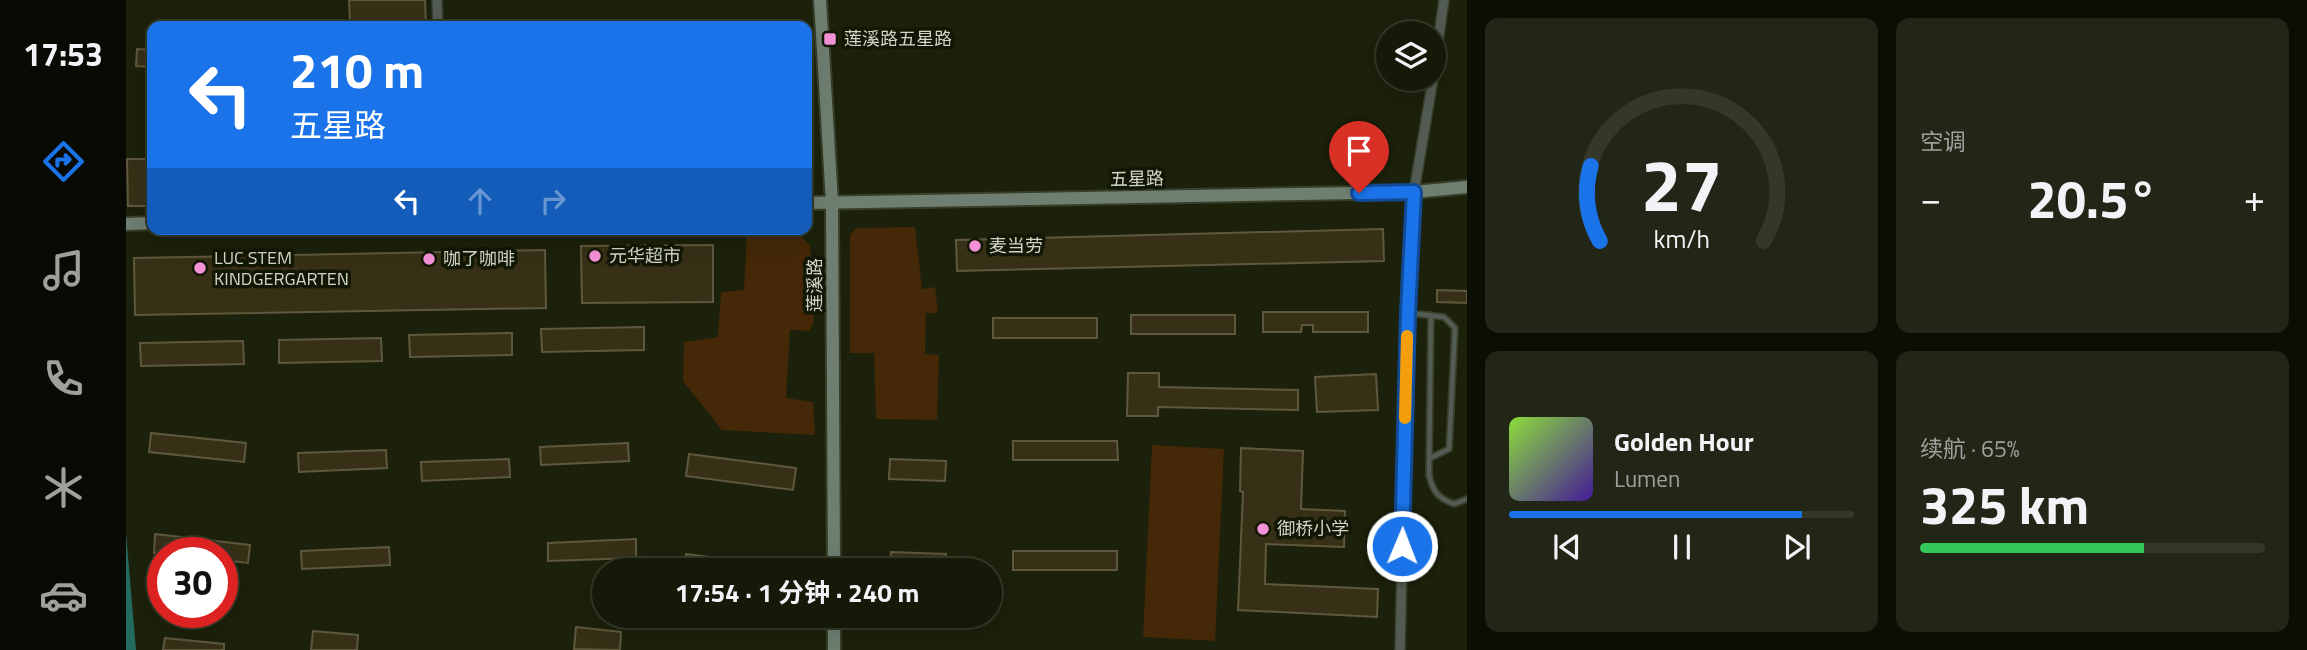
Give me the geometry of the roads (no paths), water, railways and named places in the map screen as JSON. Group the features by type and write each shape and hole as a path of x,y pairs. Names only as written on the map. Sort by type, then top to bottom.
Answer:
{"street":[{"path":"437,0 438,21"},
{"name":"莲溪路","path":"820,0 832,203 834,558"},
{"path":"1441,21 1444,0"},
{"path":"1400,650 1408,313 1414,192 1431,91"},
{"name":"五星路","path":"812,203 1414,192 1467,187"},
{"path":"126,224 147,223"},
{"path":"834,628 834,650"}],"lane":[{"path":"1408,313 1444,317 1455,328 1449,449 1430,458"},
{"path":"1431,315 1432,488 1439,498 1454,504 1467,499"}],"water":[{"path":"126,533 136,650 126,650"}],"place":[{"name":"莲溪路五星路","path":"830,39"},
{"name":"麦当劳","path":"975,246"},
{"name":"元华超市","path":"595,256"},
{"name":"咖了咖啡","path":"429,259"},
{"name":"LUC STEM KINDGERGARTEN","path":"200,268"},
{"name":"御桥小学","path":"1263,529"}]}
